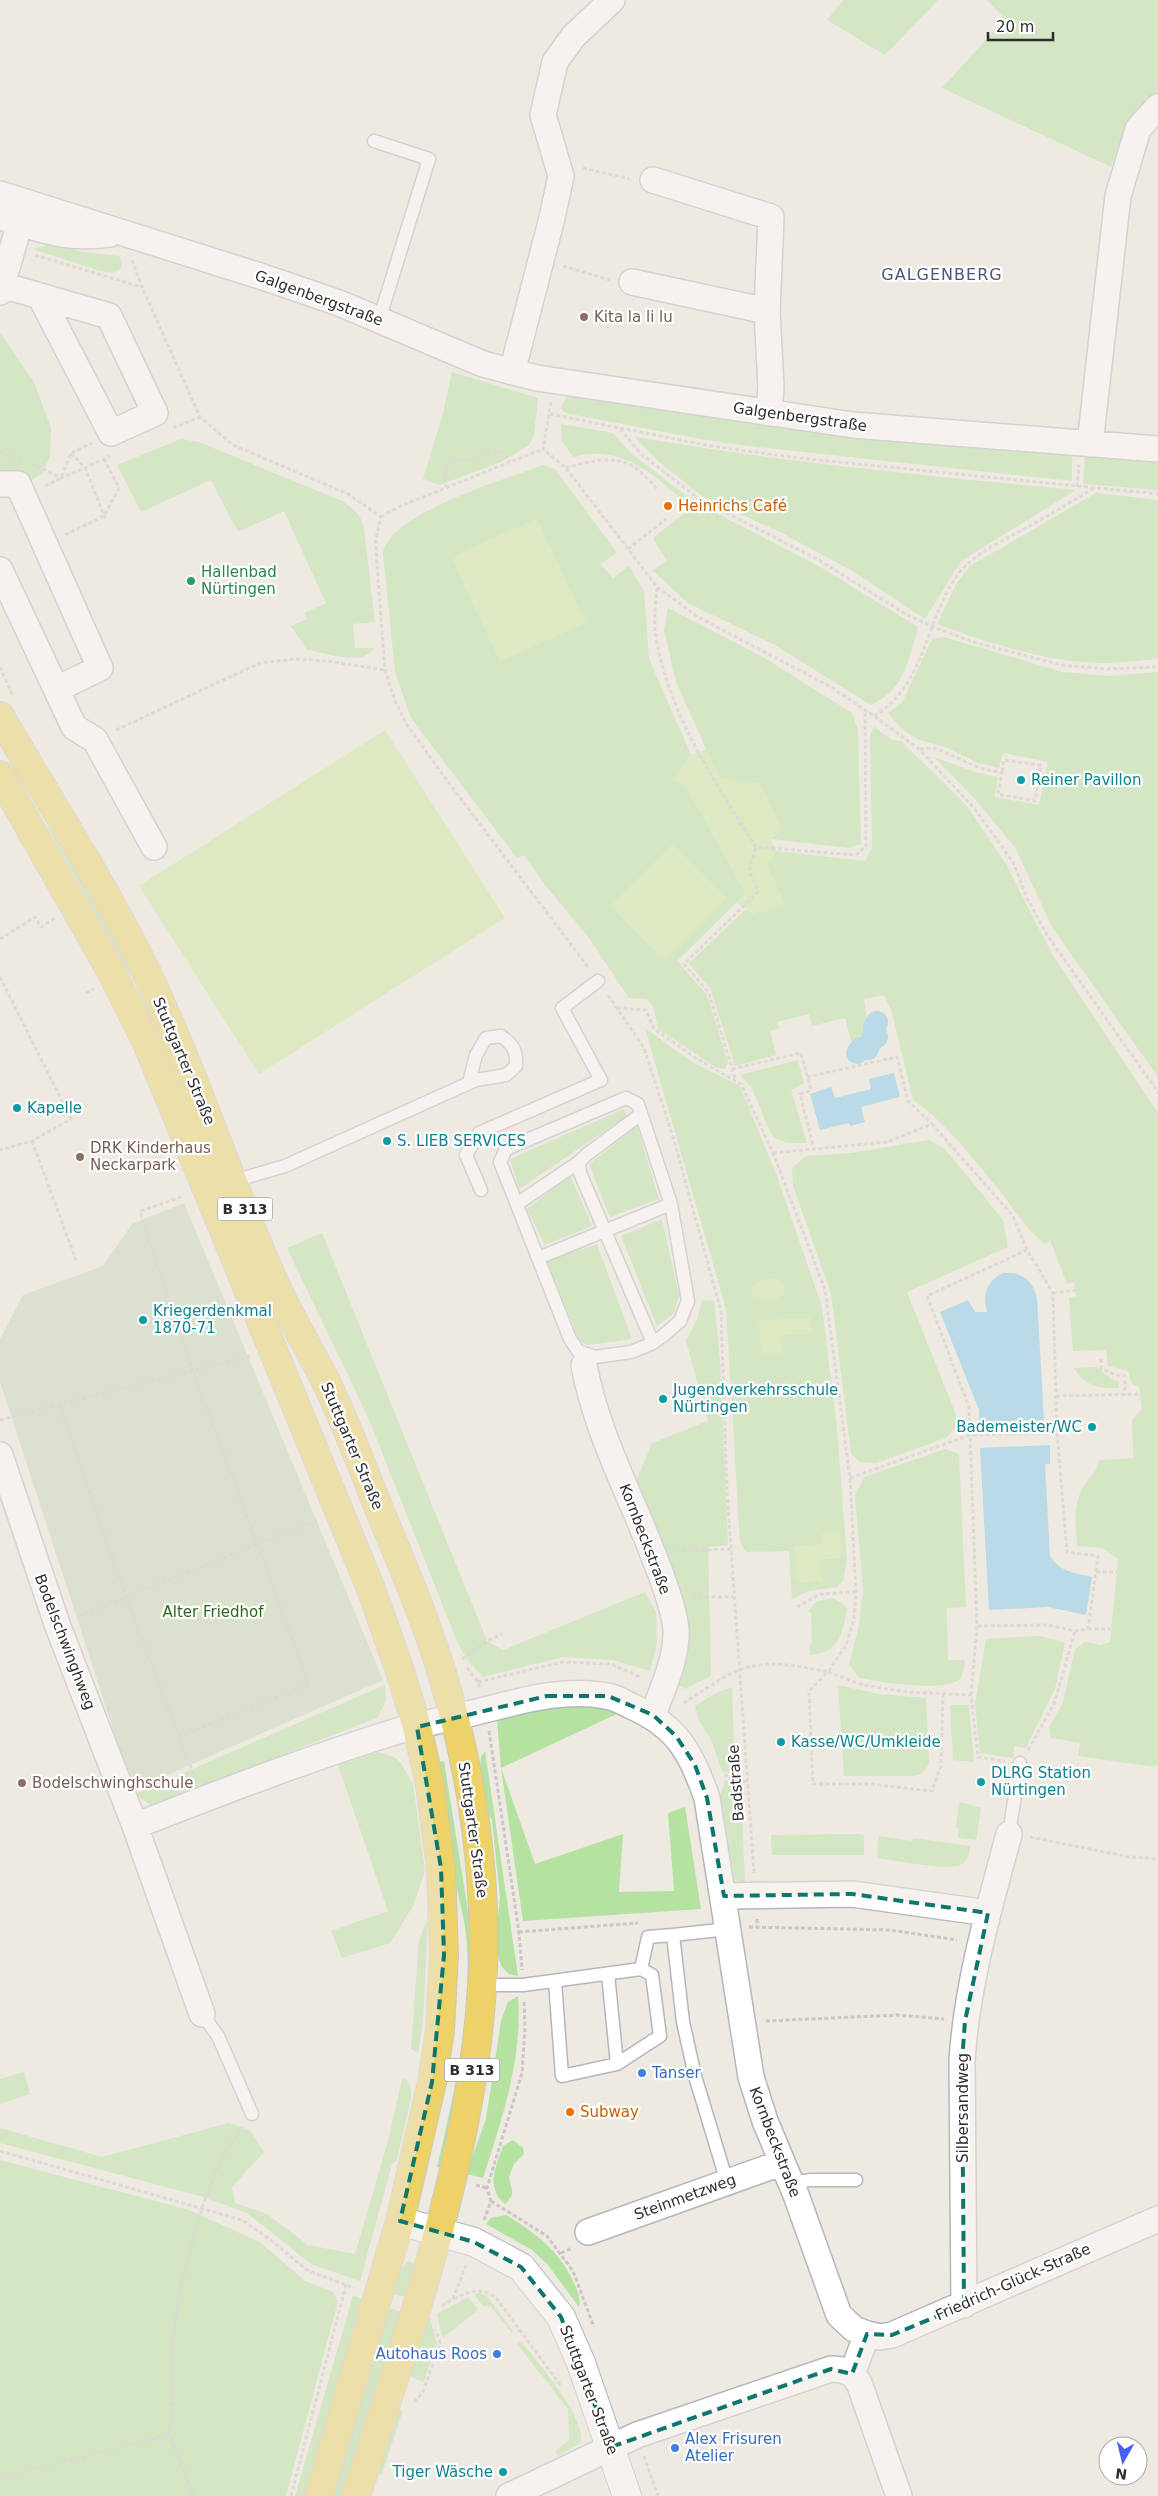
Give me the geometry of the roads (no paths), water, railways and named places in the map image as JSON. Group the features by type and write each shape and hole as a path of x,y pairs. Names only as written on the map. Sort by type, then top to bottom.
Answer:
{"main road":[{"name":"Stuttgarter Straße","path":"0,716 106,898 146,972 234,1181 274,1282 328,1387 368,1480 416,1599 440,1666 455,1718 470,1786 483,1906 482,1985 467,2104 452,2180 438,2232"},
{"name":"Stuttgarter Straße","path":"0,775 110,969 147,1043 197,1193 370,1589 399,1668 417,1727 430,1785 441,1868 444,1955 440,2030 432,2082 400,2221 474,2242 521,2267 561,2317 581,2363 627,2496"},
{"name":"B 313","path":"319,2496 400,2221"},
{"name":"B 313","path":"356,2496 424,2310 438,2232"}],"street":[{"path":"512,372 561,176 543,115 555,62 573,37 612,0"},
{"path":"1090,444 1118,196 1138,129 1158,107"},
{"path":"653,180 771,217 767,311 771,387 769,413"},
{"name":"Galgenbergstraße","path":"0,194 15,214 62,236 89,237 123,233 272,280 379,320 483,364 555,382 853,425 1158,449"},
{"path":"15,214 12,248 1,289 40,296 109,316 156,413 111,433 40,296"},
{"path":"632,282 767,311"},
{"path":"0,484 18,484 100,668 57,689"},
{"path":"0,570 74,727 95,740 154,848"},
{"name":"Kornbeckstraße","path":"584,1359 589,1392 652,1552 676,1630 669,1672 653,1715"},
{"name":"Bodelschwinghweg","path":"0,1456 57,1624 136,1826 202,2014"},
{"name":"Kornbeckstraße","path":"417,1727 547,1696 579,1693 608,1696 653,1715 676,1736 696,1765 707,1798 751,2076 765,2121 839,2315 854,2329 867,2334"},
{"path":"136,1826 303,1762 389,1733 417,1727"},
{"name":"Silbersandweg","path":"964,2305 962,2060 965,2021 980,1944 1009,1834"},
{"path":"724,1896 852,1894 988,1913"},
{"name":"Steinmetzweg","path":"588,2232 727,2182 786,2173"},
{"name":"Friedrich-Glück-Straße","path":"867,2334 880,2337 892,2335 1158,2219"},
{"path":"852,2374 867,2334"},
{"path":"509,2496 637,2435 831,2369 842,2370 852,2374 859,2383 899,2496"}],"lane":[{"path":"374,140 429,159 379,320"},
{"path":"481,1190 466,1155 479,1133 601,1080 562,1008 598,981"},
{"path":"197,1193 285,1166 469,1083"},
{"path":"626,1098 638,1104 641,1114 671,1204 688,1301 680,1321 653,1343 631,1352 584,1359 570,1339 500,1162 506,1149 626,1098"},
{"path":"517,1204 579,1162 586,1154 641,1114"},
{"path":"579,1162 580,1173 653,1343"},
{"path":"538,1258 671,1204"},
{"path":"1009,1834 1020,1764"},
{"path":"641,1969 648,1936 728,1929"},
{"path":"673,1934 683,2022 693,2067 727,2182"},
{"path":"482,1985 523,1985 641,1969 652,1975 660,2036 617,2064 562,2076 555,1981"},
{"path":"608,1974 617,2064"},
{"path":"202,2014 218,2036 252,2114"},
{"path":"786,2173 811,2180 856,2180"}],"water":[{"path":"894,1073 900,1097 861,1107 865,1122 850,1126 849,1123 820,1130 810,1094 831,1087 835,1098 871,1089 869,1079"},
{"path":"1003,1273 1021,1275 1029,1281 1037,1298 1044,1420 979,1422 979,1410 940,1312 968,1300 975,1312 987,1312 985,1300 989,1285 992,1280"},
{"path":"1050,1445 1050,1464 1045,1464 1050,1556 1063,1569 1092,1577 1086,1615 1048,1607 989,1610 980,1448"}],"waterway":[{"path":"857,1053 861,1048 868,1049 871,1041 877,1037 874,1027 877,1022"}],"place":[{"name":"Kita la li lu","path":"584,317"},
{"name":"Heinrichs Café","path":"668,506"},
{"name":"Hallenbad Nürtingen","path":"191,581"},
{"name":"Reiner Pavillon","path":"1021,780"},
{"name":"Kapelle","path":"17,1108"},
{"name":"S. LIEB SERVICES","path":"387,1141"},
{"name":"DRK Kinderhaus Neckarpark","path":"80,1157"},
{"name":"Kriegerdenkmal 1870-71","path":"143,1320"},
{"name":"Jugendverkehrsschule Nürtingen","path":"663,1399"},
{"name":"Bademeister/WC","path":"1092,1427"},
{"name":"Kasse/WC/Umkleide","path":"781,1742"},
{"name":"DLRG Station Nürtingen","path":"981,1782"},
{"name":"Bodelschwinghschule","path":"22,1783"},
{"name":"Tanser","path":"642,2073"},
{"name":"Subway","path":"570,2112"},
{"name":"Autohaus Roos","path":"497,2354"},
{"name":"Alex Frisuren Atelier","path":"675,2448"},
{"name":"Tiger Wäsche","path":"503,2472"}],"district":[{"name":"GALGENBERG","path":"942,274"}],"park label":[{"name":"Alter Friedhof","path":"213,1612"}]}
